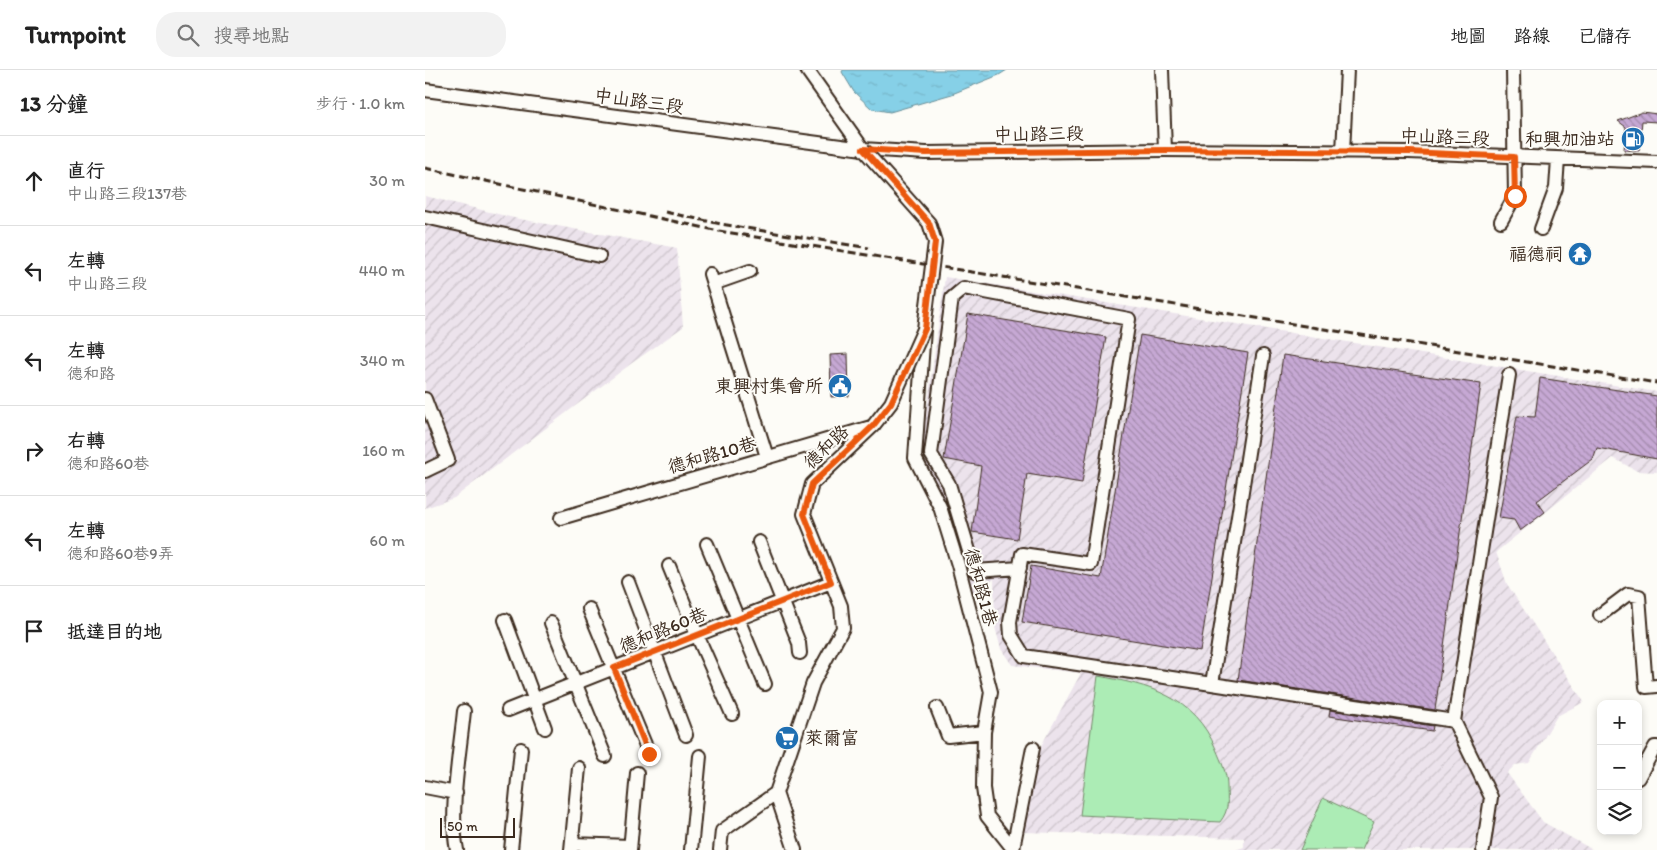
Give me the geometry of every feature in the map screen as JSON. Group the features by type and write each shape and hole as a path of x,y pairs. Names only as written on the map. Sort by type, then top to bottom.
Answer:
{"street":[{"name":"德和路","path":"777,792 813,682 843,628 841,606 804,514 812,484 873,426 891,403 925,329 935,242 929,223 863,149 807,70"},
{"path":"1161,70 1165,150"},
{"path":"1343,152 1347,70"},
{"path":"1501,221 1515,196 1513,70"},
{"name":"中山路三段","path":"425,90 863,149 926,153 1165,150 1409,152 1657,162"},
{"path":"1541,229 1556,188 1558,159"},
{"path":"425,217 599,256"},
{"path":"749,271 711,279 767,457"},
{"path":"1020,568 975,572 949,484 931,454 952,298 963,288 1129,320 1091,564 1022,554 1020,568 1010,622 1011,635 1024,656 1454,721"},
{"name":"德和路1巷","path":"925,329 915,458 940,507 958,564 991,692 984,732 983,788 987,816 1013,849"},
{"path":"1212,684 1263,356"},
{"path":"1483,850 1491,797 1454,721 1509,375"},
{"path":"425,399 448,460 425,470"},
{"name":"德和路10巷","path":"561,518 873,426"},
{"path":"759,542 781,602 799,643 800,653"},
{"path":"707,544 765,684"},
{"path":"669,566 732,714"},
{"path":"628,582 686,735"},
{"name":"德和路60巷","path":"508,710 831,582"},
{"path":"1600,615 1628,594 1639,596 1646,687 1657,686"},
{"path":"589,609 649,754"},
{"path":"505,620 533,700 545,728"},
{"path":"551,623 605,756"},
{"path":"937,708 948,736 984,732"},
{"path":"457,850 454,836 456,793 464,711"},
{"path":"1642,771 1655,747 1657,747"},
{"path":"511,850 521,748"},
{"path":"1013,849 1033,748"},
{"path":"691,850 700,756"},
{"path":"579,768 572,847 630,848 637,773"},
{"path":"425,787 456,793"},
{"path":"720,850 722,831 777,792 795,850"}],"shaded area":[{"path":"425,196 514,218 677,248 683,327 632,363 454,498 425,508"},
{"path":"945,277 1657,392 1657,472 1637,471 1613,458 1496,552 1507,584 1584,702 1557,716 1529,763 1515,765 1507,773 1543,822 1593,850 1235,850 1244,847 1244,838 1021,832 1041,746 1081,673 1012,665 1001,649 995,627 994,579 973,597 943,499 921,452"}],"green space":[{"path":"1098,676 1152,689 1168,696 1195,716 1207,731 1226,776 1227,805 1220,822 1080,815"},
{"path":"1323,798 1374,822 1361,850 1300,850"}],"water":[{"path":"843,70 1007,70 952,94 890,112 872,109 854,92 842,72"}],"building":[{"name":"和興加油站","path":"1642,112 1657,114 1657,122 1642,121 1639,151 1624,150 1626,127 1618,121"},
{"name":"福德祠","path":"1580,244 1589,249 1580,264 1571,259"},
{"path":"968,314 1106,337 1082,483 1027,474 1017,539 972,532 981,466 944,459"},
{"path":"1140,335 1248,353 1200,651 1022,622 1031,566 1101,578"},
{"name":"東興村集會所","path":"848,354 849,396 831,397 830,355"},
{"path":"1283,355 1481,384 1435,710 1238,680"},
{"path":"1540,378 1657,396 1657,459 1597,448 1593,459 1537,501 1545,512 1520,531 1514,520 1499,518 1517,416 1535,417"},
{"path":"1330,710 1433,726 1432,731 1329,716"}],"railway":[{"path":"425,168 719,231 1657,383"},
{"path":"665,212 721,224 869,248"}],"place":[{"name":"和興加油站","path":"1633,139"},
{"name":"福德祠","path":"1580,254"},
{"name":"東興村集會所","path":"840,386"},
{"name":"萊爾富","path":"787,738"}],"route":[{"path":"649,754 614,668 831,582 804,514 812,484 873,426 891,403 925,329 935,242 929,223 863,149 926,153 1165,150 1409,152 1514,157 1515,196"}]}
